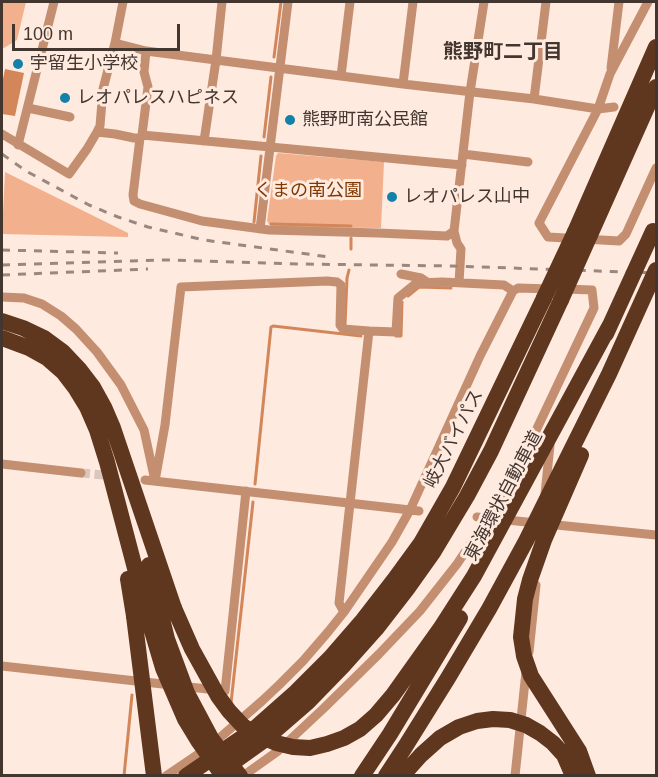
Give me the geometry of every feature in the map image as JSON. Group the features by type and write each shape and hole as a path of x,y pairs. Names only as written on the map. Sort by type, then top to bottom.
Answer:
{"highway":[{"name":"岐大バイパス","path":"214,776 263,741 308,702 376,629 434,551 491,451 657,47"},
{"name":"岐大バイパス","path":"582,234 657,87"},
{"name":"東海環状自動車道","path":"362,776 431,668 506,536 542,468 657,223"},
{"path":"386,776 448,678 526,541 657,272"},
{"path":"588,776 579,751 531,676 521,638 525,599 544,540 657,272"},
{"name":"岐大バイパス","path":"186,776 253,730 296,692 330,658 394,580 421,543 453,487 553,299"},
{"path":"2,321 44,338 63,352 93,387 104,407 124,465 163,668 181,711 223,776"},
{"path":"154,612 192,648 218,696 229,711 243,726 257,735 284,745 310,748 344,738 360,729 393,695 474,576 610,325"},
{"path":"2,338 29,348 47,358 63,372 87,407 97,430 154,612 187,693 211,738 242,776"},
{"path":"154,612 154,776"},
{"path":"402,776 440,738 459,727 493,719 510,720 540,733 564,755 573,776"}],"street":[{"path":"18,145 54,2"},
{"path":"2,134 69,174 87,149 99,126 103,89 123,2"},
{"path":"204,141 222,2"},
{"path":"260,229 288,2"},
{"path":"341,76 350,2"},
{"path":"403,84 413,2"},
{"path":"459,283 461,249 454,231 470,92 484,2"},
{"path":"534,99 546,2"},
{"path":"610,74 619,2"},
{"path":"648,2 610,74 598,109 539,223 548,237 618,241 626,234 657,168"},
{"path":"115,44 146,51 598,109 614,107"},
{"path":"146,51 144,72 148,87 134,201 202,220 269,230 447,236 454,231"},
{"path":"28,108 70,117"},
{"path":"97,132 134,138 141,136 204,141 462,165"},
{"path":"463,154 528,162"},
{"path":"401,274 421,278 428,282"},
{"path":"150,480 165,425 181,287 338,282 341,285 340,326 343,329 396,332 398,298 414,285 428,282 504,285 513,291"},
{"path":"166,776 223,735 279,685 303,661 344,612 415,510 480,356 513,291 518,288 592,290 594,308 552,398 488,518 457,564 420,611 379,654 278,751 242,776"},
{"path":"2,297 24,298 42,304 76,329 97,352 121,385 144,430 150,480"},
{"path":"344,612 339,603 369,331"},
{"path":"515,776 554,412 552,398"},
{"path":"2,464 81,473"},
{"path":"150,480 415,510"},
{"path":"2,666 225,691 246,491"},
{"path":"477,518 657,535"}],"green space":[{"path":"2,2 26,2 17,40 4,48 2,47"},
{"name":"くまの南公園","path":"278,153 384,162 381,228 271,227 267,221"},
{"path":"5,172 128,233 128,237 2,234"}],"shaded area":[{"path":"5,69 24,73 15,116 2,114 2,84"}],"waterway":[{"path":"274,57 281,2"},
{"path":"264,137 271,77"},
{"path":"254,222 261,156"},
{"path":"271,224 351,226"},
{"path":"351,238 351,249"},
{"path":"345,325 349,270"},
{"path":"408,296 419,287 451,288"},
{"path":"396,336 401,336 402,302"},
{"path":"255,484 271,327 361,336"},
{"path":"231,703 253,502"},
{"path":"124,776 132,695"}],"tunnel":[{"path":"81,473 114,476"}],"railway":[{"path":"2,154 26,171 89,205 148,227 204,240 329,257"},
{"path":"2,250 118,253"},
{"path":"2,265 166,260 656,273"},
{"path":"2,275 148,269"}],"place":[{"name":"宇留生小学校","path":"18,64"},
{"name":"レオパレスハピネス","path":"65,98"},
{"name":"熊野町南公民館","path":"290,120"},
{"name":"レオパレス山中","path":"392,197"}],"district":[{"name":"熊野町二丁目","path":"503,52"}]}
